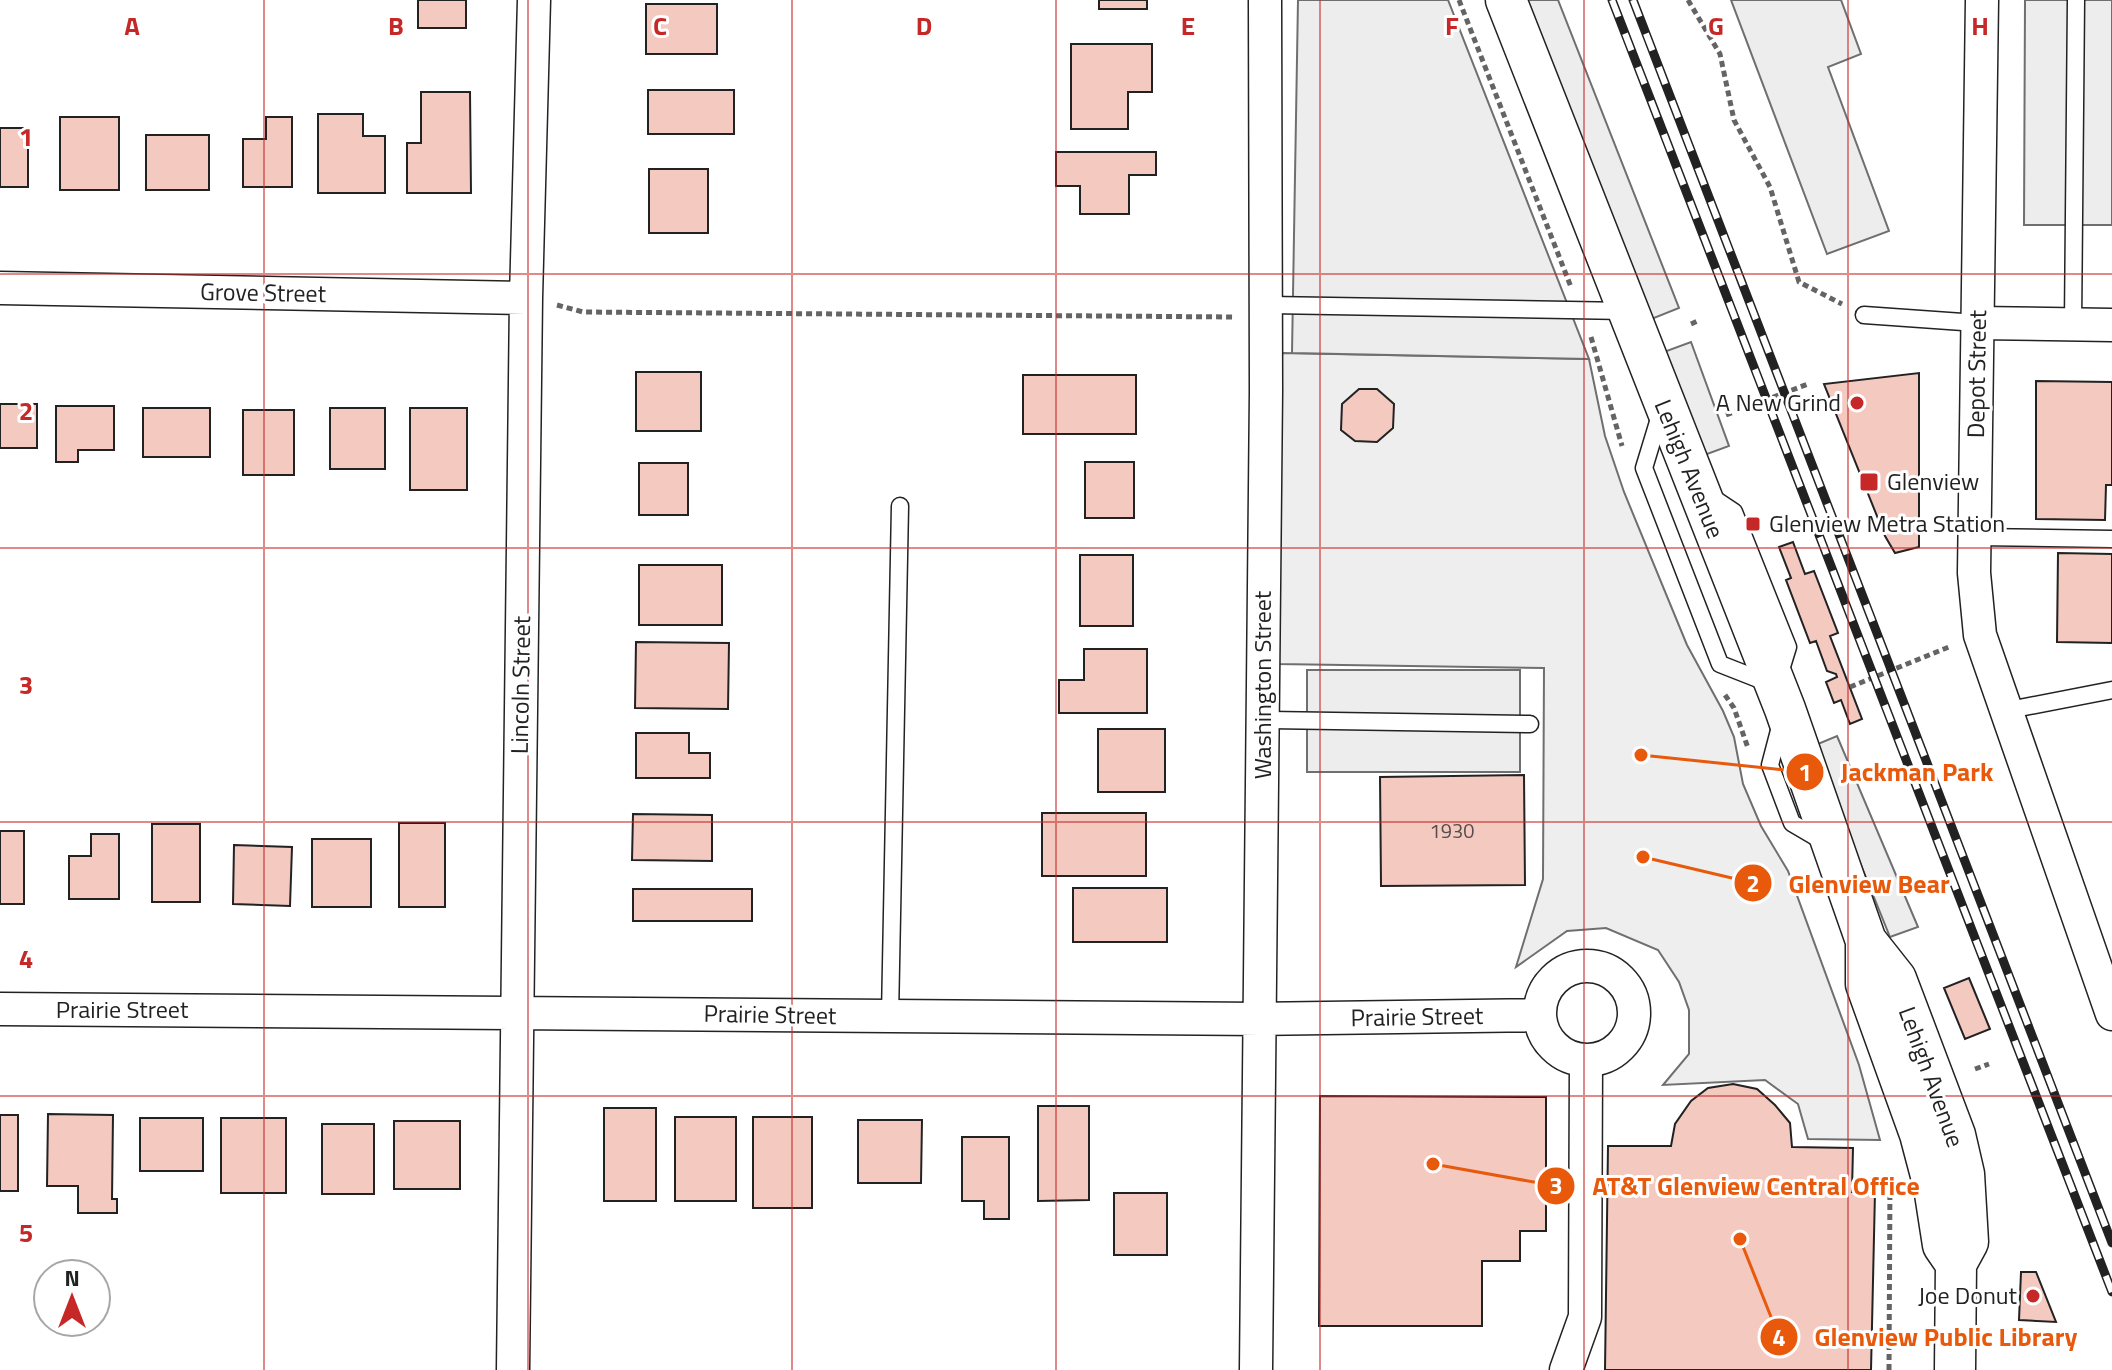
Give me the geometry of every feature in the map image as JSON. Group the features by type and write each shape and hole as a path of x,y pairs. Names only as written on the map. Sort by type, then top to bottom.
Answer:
{"street":[{"name":"Lincoln Street","path":"513,1370 526,298 534,0"},
{"name":"Washington Street","path":"1256,1370 1266,312 1265,0"},
{"name":"Lehigh Avenue","path":"1506,0 1780,698 1866,941 1866,984 1920,1134 1934,1187 1943,1245 1956,1264 1955,1370"},
{"name":"Depot Street","path":"1982,0 1975,537 1980,635 2112,1014"},
{"name":"Grove Street","path":"0,288 526,298"},
{"path":"1977,323 2112,325"},
{"path":"1585,965 1615,974 1632,997 1632,1028 1615,1051 1586,1060 1572,1058 1549,1042 1539,1015 1547,986 1557,975 1585,965"},
{"name":"Prairie Street","path":"0,1009 1260,1019 1539,1015"},
{"path":"1566,1370 1585,1317 1586,1060"}],"lane":[{"path":"2073,324 2076,0"},
{"path":"1266,312 1627,311"},
{"path":"1864,315 1977,323"},
{"path":"1663,404 1644,468 1720,664 1780,698"},
{"path":"890,1016 900,506"},
{"path":"1975,537 2112,539"},
{"path":"2004,711 2112,690"},
{"path":"1263,720 1530,724"}],"path":[{"path":"1459,0 1569,280"},
{"path":"1688,0 1720,54 1734,120 1770,187 1799,282 1864,315"},
{"path":"583,312 1266,312"},
{"path":"1691,324 1700,320"},
{"path":"1588,330 1625,457"},
{"path":"1726,415 1808,384"},
{"path":"1850,687 1980,635"},
{"path":"1720,687 1734,708 1749,752"},
{"path":"1975,1069 1989,1064"},
{"path":"1889,1370 1890,1178"}],"shaded area":[{"path":"1298,0 1448,0 1589,359 1292,353"},
{"path":"1523,0 1558,0 1679,308 1649,320"},
{"path":"1731,0 1841,0 1861,54 1828,67 1889,231 1827,254"},
{"path":"2025,0 2112,0 2112,225 2024,225"},
{"path":"1691,342 1729,446 1699,457 1661,353"},
{"path":"1282,353 1589,359 1605,436 1624,492 1687,645 1734,737 1743,784 1761,826 1788,871 1859,1065 1880,1140 1808,1139 1798,1104 1765,1080 1663,1085 1689,1054 1689,1010 1679,982 1658,950 1606,928 1567,931 1516,967 1543,879 1544,668 1277,664"},
{"path":"1307,670 1520,670 1520,772 1307,772"},
{"path":"1837,736 1918,927 1890,937 1813,746"}],"building":[{"path":"418,0 466,0 466,28 418,28"},
{"path":"1099,0 1147,0 1147,9 1099,9"},
{"path":"646,4 717,4 717,54 646,54"},
{"path":"1071,44 1152,44 1152,92 1128,92 1128,129 1071,129"},
{"path":"648,90 734,90 734,134 648,134"},
{"path":"421,92 470,92 471,193 407,193 407,143 421,143"},
{"path":"318,114 363,114 363,136 385,136 385,193 318,193"},
{"path":"60,117 119,117 119,190 60,190"},
{"path":"266,117 292,117 292,187 243,187 243,139 266,139"},
{"path":"0,128 28,128 28,187 0,187"},
{"path":"146,135 209,135 209,190 146,190"},
{"path":"1056,152 1156,152 1156,175 1129,175 1129,214 1080,214 1080,186 1056,186"},
{"path":"649,169 708,169 708,233 649,233"},
{"path":"636,372 701,372 701,431 636,431"},
{"path":"1919,373 1919,547 1895,553 1885,536 1824,384"},
{"path":"1023,375 1136,375 1136,434 1023,434"},
{"path":"2036,381 2112,382 2112,485 2106,485 2105,520 2036,519"},
{"path":"1359,389 1377,389 1394,404 1393,428 1377,442 1355,441 1341,430 1342,404"},
{"path":"0,404 37,404 37,448 0,448"},
{"path":"56,406 114,406 114,450 78,450 78,462 56,462"},
{"path":"143,408 210,408 210,457 143,457"},
{"path":"330,408 385,408 385,469 330,469"},
{"path":"410,408 467,408 467,490 410,490"},
{"path":"243,410 294,410 294,475 243,475"},
{"path":"1085,462 1134,462 1134,518 1085,518"},
{"path":"639,463 688,463 688,515 639,515"},
{"path":"1793,542 1805,574 1814,571 1838,633 1830,636 1862,719 1850,724 1841,700 1834,703 1826,682 1837,677 1836,674 1827,671 1816,641 1810,643 1786,580 1791,578 1779,547"},
{"path":"2058,553 2112,554 2112,643 2057,642"},
{"path":"1080,555 1133,555 1133,626 1080,626"},
{"path":"639,565 722,565 722,625 639,625"},
{"path":"636,642 729,643 728,709 635,708"},
{"path":"1084,649 1147,649 1147,713 1059,713 1059,680 1084,680"},
{"path":"1098,729 1165,729 1165,792 1098,792"},
{"path":"636,733 689,733 689,753 710,753 710,778 636,778"},
{"path":"1524,775 1525,885 1381,886 1380,777"},
{"path":"1042,813 1146,813 1146,876 1042,876"},
{"path":"633,814 712,815 712,861 632,860"},
{"path":"399,823 445,823 445,907 399,907"},
{"path":"152,824 200,824 200,902 152,902"},
{"path":"0,831 24,831 24,904 0,904"},
{"path":"91,834 119,834 119,899 69,899 69,856 91,856"},
{"path":"312,839 371,839 371,907 312,907"},
{"path":"234,845 292,847 290,906 233,904"},
{"path":"1073,888 1167,888 1167,942 1073,942"},
{"path":"633,889 752,889 752,921 633,921"},
{"path":"1969,978 1990,1029 1965,1039 1944,988"},
{"path":"1733,1084 1757,1089 1775,1105 1790,1123 1792,1147 1853,1148 1852,1192 1875,1192 1871,1370 1605,1370 1608,1146 1671,1146 1675,1124 1691,1101 1708,1088"},
{"path":"1320,1096 1546,1097 1546,1231 1520,1231 1520,1261 1482,1261 1482,1326 1319,1326"},
{"path":"1038,1106 1089,1106 1089,1200 1038,1201"},
{"path":"604,1108 656,1108 656,1201 604,1201"},
{"path":"48,1114 113,1115 112,1199 117,1199 117,1213 78,1213 78,1186 47,1186"},
{"path":"0,1115 18,1115 18,1191 0,1191"},
{"path":"675,1117 736,1117 736,1201 675,1201"},
{"path":"753,1117 812,1117 812,1208 753,1208"},
{"path":"140,1118 203,1118 203,1171 140,1171"},
{"path":"221,1118 286,1118 286,1193 221,1193"},
{"path":"858,1120 922,1120 921,1183 858,1183"},
{"path":"394,1121 460,1121 460,1189 394,1189"},
{"path":"322,1124 374,1124 374,1194 322,1194"},
{"path":"962,1137 1009,1137 1009,1219 984,1219 984,1201 962,1201"},
{"path":"1114,1193 1167,1193 1167,1255 1114,1255"},
{"name":"Joe Donut","path":"2021,1272 2036,1272 2056,1322 2019,1320"}],"railway":[{"path":"1612,0 2112,1292"},
{"path":"1633,0 2112,1243"}],"place":[{"name":"A New Grind","path":"1857,403"},
{"name":"Glenview","path":"1869,482"},
{"name":"Glenview Metra Station","path":"1753,524"},
{"name":"Jackman Park","path":"1641,755"},
{"name":"Glenview Bear","path":"1643,857"},
{"name":"AT&T Glenview Central Office","path":"1433,1164"},
{"name":"Glenview Public Library","path":"1740,1239"},
{"name":"Joe Donut","path":"2033,1296"}]}
